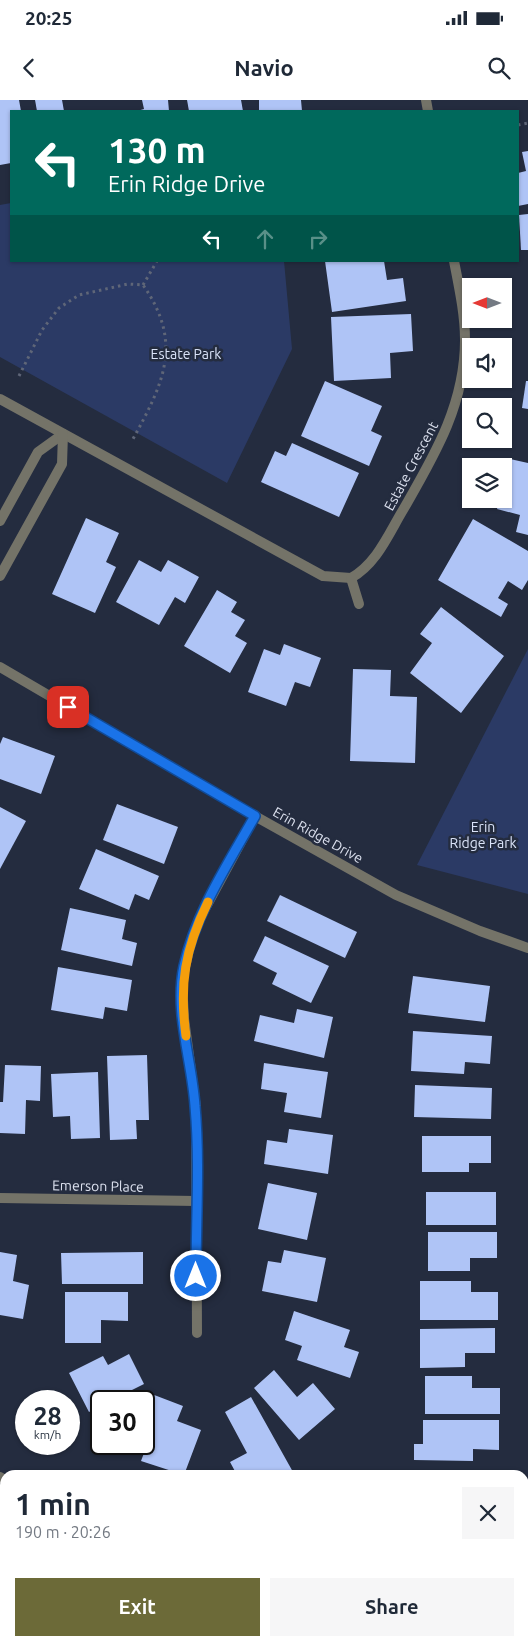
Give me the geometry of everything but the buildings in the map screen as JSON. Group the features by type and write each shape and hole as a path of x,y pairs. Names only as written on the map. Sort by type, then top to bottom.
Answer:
{"street":[{"name":"Estate Crescent","path":"351,578 374,560 440,445 454,408 461,382 465,341 454,262"},
{"path":"0,399 323,576 351,578 359,604"},
{"path":"0,521 38,452 63,434"},
{"path":"0,576 62,464 63,434"},
{"name":"Erin Ridge Drive","path":"0,667 255,816 396,895 480,932 528,948"},
{"path":"197,1333 196,1107 182,998 184,968 199,920 255,816"},
{"name":"Emerson Place","path":"0,1198 196,1201"}],"path":[{"path":"143,286 156,262"},
{"path":"19,376 42,330 59,308 79,295 128,284 143,286 155,302 164,325 167,353 156,398 133,440"}],"green space":[{"name":"Estate Park","path":"10,203 10,262 284,262 292,349 227,483 0,357 0,205"},
{"name":"Erin Ridge Park","path":"528,649 528,894 417,865"}],"slow traffic":[{"path":"186,1036 182,998 184,968 199,920 208,902"}],"route":[{"path":"68,707 255,816 199,920 190,945 182,981 184,1019 196,1107 196,1276"}]}
